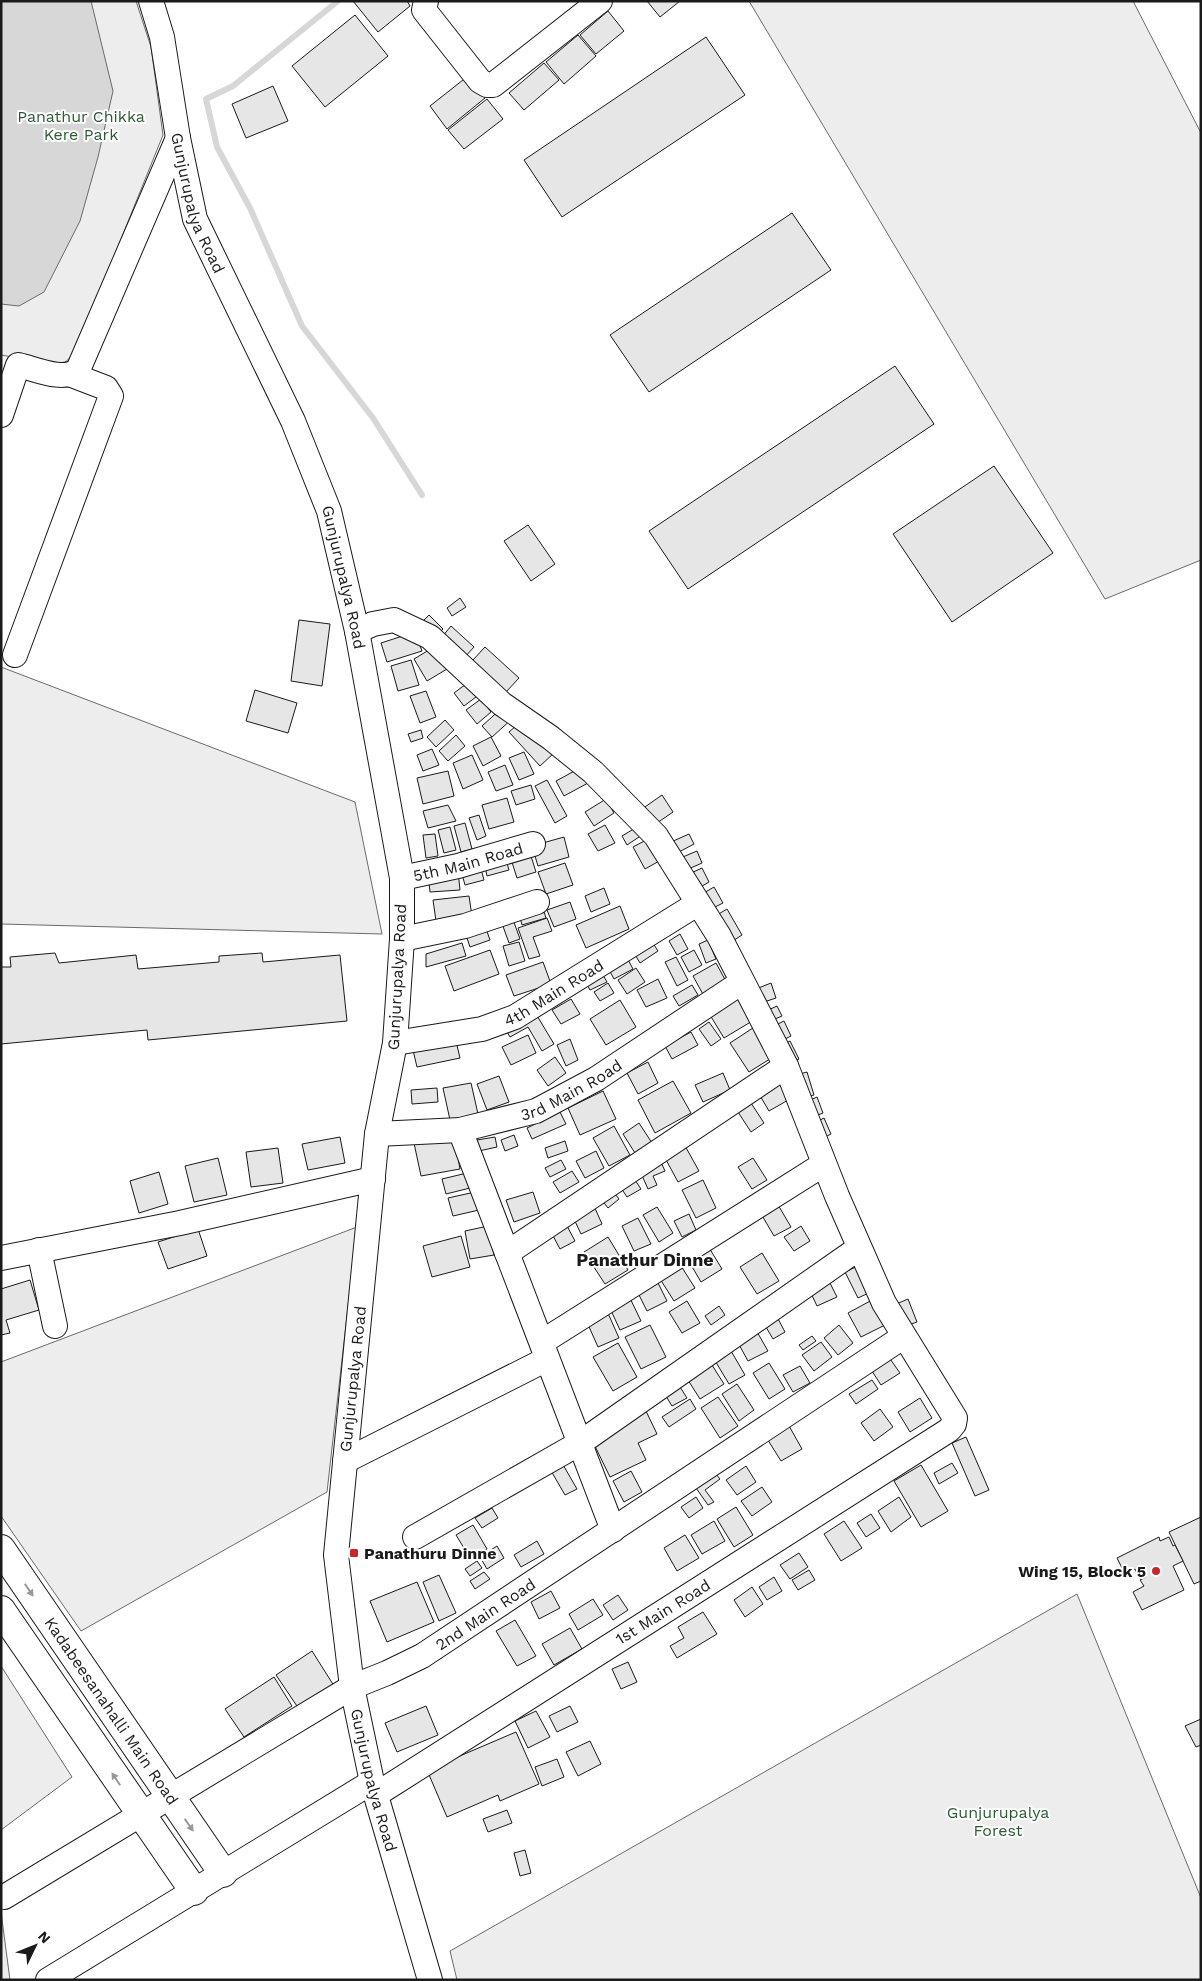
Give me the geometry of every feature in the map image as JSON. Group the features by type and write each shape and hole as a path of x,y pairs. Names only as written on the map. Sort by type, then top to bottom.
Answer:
{"main road":[{"name":"Kadabeesanahalli Main Road","path":"1,1549 223,1873"},
{"path":"1,1610 194,1891"}],"street":[{"name":"Gunjurupalya Road","path":"151,1 162,37 178,138 195,219 293,421 329,511 357,631 402,878 402,939 395,1043 377,1134 336,1555 352,1686 375,1788 430,1980"},
{"path":"424,2 424,10 480,81 487,85 494,85 600,1"},
{"path":"72,375 78,370 178,138"},
{"path":"1,415 18,365 62,375 72,375 106,388 111,396 15,656"},
{"path":"357,631 373,624 394,620 430,637 502,704 551,738 593,772 656,836 697,904 719,936 786,1066 858,1248 884,1303 903,1336"},
{"name":"5th Main Road","path":"402,878 458,866 534,844"},
{"path":"402,939 464,926 536,902"},
{"name":"4th Main Road","path":"395,1043 482,1029 515,1017 697,904"},
{"name":"3rd Main Road","path":"377,1134 460,1130 536,1111 596,1079 742,982"},
{"path":"507,1253 786,1066"},
{"path":"460,1130 613,1530"},
{"path":"345,1461 544,1350 824,1164"},
{"path":"1,1258 180,1223 373,1179"},
{"path":"415,1537 580,1443 858,1248"},
{"path":"39,1250 55,1326"},
{"name":"1st Main Road","path":"48,1980 223,1873 375,1788 950,1430 955,1418 903,1336"},
{"name":"2nd Main Road","path":"4,1897 352,1686 387,1673 422,1656 903,1336"}],"green space":[{"name":"Panathur Chikka Kere Park","path":"1,1 136,1 151,47 163,135 75,353 61,366 1,355"},
{"path":"749,1 1133,1 1201,133 1201,560 1105,599"},
{"path":"1,667 355,802 382,934 1,924"},
{"path":"357,1227 327,1492 81,1631 1,1516 1,1362"},
{"name":"Gunjurupalya Forest","path":"1077,1594 1201,1898 1201,1980 457,1980 450,1951"},
{"path":"1,1666 72,1777 1,1830"},
{"path":"1,1912 10,1980 1,1980"}],"shaded area":[{"path":"1,1 91,1 113,91 98,157 80,221 44,292 19,306 1,304"}],"building":[{"path":"353,1 407,1 410,6 378,32"},
{"path":"647,1 680,1 660,17"},
{"path":"608,11 624,31 596,54 580,35"},
{"path":"355,15 388,56 325,107 292,66"},
{"path":"578,35 596,56 564,84 546,62"},
{"path":"706,37 745,95 562,217 524,160"},
{"path":"544,63 559,80 524,110 509,93"},
{"path":"468,76 485,98 447,129 430,106"},
{"path":"273,86 288,121 246,138 232,104"},
{"path":"487,99 503,119 464,149 448,130"},
{"path":"792,213 831,270 649,392 610,335"},
{"path":"895,366 934,424 688,589 649,531"},
{"path":"994,466 1053,553 952,622 893,534"},
{"path":"528,525 555,564 531,581 504,541"},
{"path":"460,598 466,607 452,616 447,608"},
{"path":"429,615 443,629 434,638 420,624"},
{"path":"299,620 330,624 322,686 291,681"},
{"path":"451,626 474,647 464,658 442,637"},
{"path":"415,632 422,651 387,662 381,643"},
{"path":"434,647 447,669 427,681 414,659"},
{"path":"485,647 519,678 506,692 472,661"},
{"path":"411,660 419,685 398,691 391,666"},
{"path":"470,681 480,694 464,706 454,693"},
{"path":"255,690 297,703 288,733 246,721"},
{"path":"426,691 436,717 420,723 410,696"},
{"path":"481,699 491,712 477,724 466,710"},
{"path":"503,707 513,718 492,737 482,726"},
{"path":"524,719 554,753 540,766 509,732"},
{"path":"445,720 454,730 436,747 427,737"},
{"path":"421,730 423,738 411,742 408,734"},
{"path":"456,735 465,746 448,761 439,751"},
{"path":"491,737 501,756 483,766 473,746"},
{"path":"432,749 439,765 423,771 417,755"},
{"path":"524,752 534,774 519,780 509,758"},
{"path":"472,755 483,780 463,789 453,763"},
{"path":"505,765 513,785 496,791 488,772"},
{"path":"580,768 588,783 564,796 556,781"},
{"path":"448,771 454,796 423,804 417,778"},
{"path":"547,780 567,816 555,823 535,786"},
{"path":"531,785 535,799 516,805 511,791"},
{"path":"662,795 673,812 654,825 642,809"},
{"path":"507,798 514,822 489,829 482,805"},
{"path":"606,799 614,813 594,826 585,812"},
{"path":"448,805 456,821 428,828 423,811"},
{"path":"479,815 486,836 477,840 469,818"},
{"path":"465,823 472,849 461,852 454,826"},
{"path":"605,825 615,843 598,851 588,834"},
{"path":"450,827 456,850 444,853 438,830"},
{"path":"637,827 642,835 627,845 622,836"},
{"path":"435,834 438,856 426,858 423,835"},
{"path":"689,834 694,844 677,853 671,842"},
{"path":"564,837 569,857 538,866 532,846"},
{"path":"650,838 661,860 645,869 633,847"},
{"path":"529,850 536,872 517,878 510,856"},
{"path":"697,851 702,863 684,871 678,859"},
{"path":"505,856 509,870 487,876 484,862"},
{"path":"479,862 484,880 465,885 460,867"},
{"path":"565,863 573,885 546,894 538,872"},
{"path":"702,868 709,882 697,889 689,874"},
{"path":"458,871 460,890 430,892 428,873"},
{"path":"714,887 723,903 705,912 697,897"},
{"path":"604,888 610,904 591,912 585,896"},
{"path":"469,896 472,916 436,921 433,900"},
{"path":"541,902 546,918 522,925 518,910"},
{"path":"570,902 576,919 554,927 547,910"},
{"path":"620,906 629,929 586,948 576,925"},
{"path":"727,909 742,935 728,944 712,918"},
{"path":"511,914 520,939 509,943 500,918"},
{"path":"547,918 552,931 533,937 540,956 529,959 518,928"},
{"path":"484,923 490,940 470,947 464,929"},
{"path":"680,934 688,949 677,955 669,941"},
{"path":"649,937 658,951 640,963 631,948"},
{"path":"708,940 716,959 706,963 699,944"},
{"path":"519,942 525,961 509,966 503,946"},
{"path":"462,943 466,956 426,967 426,954"},
{"path":"490,950 499,974 454,991 445,966"},
{"path":"694,950 702,965 689,972 681,957"},
{"path":"624,952 633,969 614,979 605,962"},
{"path":"55,953 59,963 136,955 138,969 219,962 219,956 262,953 263,962 340,955 347,1021 148,1040 147,1030 1,1044 1,967 11,967 10,957"},
{"path":"676,957 688,980 677,986 665,962"},
{"path":"543,962 551,984 514,996 506,975"},
{"path":"716,963 728,985 705,998 693,976"},
{"path":"599,968 607,982 590,990 583,977"},
{"path":"636,968 645,982 627,994 618,980"},
{"path":"658,979 667,998 646,1007 637,990"},
{"path":"608,983 614,993 600,1001 594,992"},
{"path":"771,983 776,998 761,1003 756,989"},
{"path":"692,985 698,995 679,1006 673,996"},
{"path":"737,992 754,1020 724,1038 707,1010"},
{"path":"571,999 580,1014 561,1024 552,1010"},
{"path":"620,1000 636,1027 606,1045 590,1019"},
{"path":"777,1006 782,1016 768,1022 764,1012"},
{"path":"533,1009 554,1044 542,1051 528,1027 510,1037 504,1027"},
{"path":"784,1021 791,1036 781,1041 774,1026"},
{"path":"709,1022 721,1039 711,1046 699,1029"},
{"path":"759,1024 778,1054 749,1072 730,1043"},
{"path":"691,1032 698,1045 672,1059 665,1046"},
{"path":"528,1035 536,1053 511,1065 502,1047"},
{"path":"455,1037 460,1058 417,1067 412,1046"},
{"path":"570,1039 578,1060 566,1066 557,1045"},
{"path":"790,1041 799,1059 792,1062 783,1045"},
{"path":"555,1057 566,1073 548,1086 537,1070"},
{"path":"648,1062 658,1083 638,1094 627,1073"},
{"path":"807,1072 814,1095 802,1098 796,1075"},
{"path":"723,1073 730,1090 703,1102 695,1085"},
{"path":"499,1076 509,1102 487,1110 477,1084"},
{"path":"673,1081 691,1113 655,1133 638,1100"},
{"path":"471,1083 478,1114 450,1120 443,1088"},
{"path":"780,1083 790,1099 769,1111 759,1094"},
{"path":"437,1088 438,1102 412,1104 411,1090"},
{"path":"603,1091 616,1119 580,1135 568,1108"},
{"path":"817,1097 823,1113 813,1117 806,1102"},
{"path":"751,1103 764,1123 751,1132 738,1112"},
{"path":"560,1112 566,1124 532,1139 527,1128"},
{"path":"824,1118 831,1134 823,1138 816,1122"},
{"path":"639,1123 652,1143 635,1153 623,1134"},
{"path":"614,1126 630,1155 609,1166 593,1138"},
{"path":"514,1135 518,1146 505,1151 501,1140"},
{"path":"454,1136 460,1169 421,1176 414,1143"},
{"path":"340,1137 345,1163 308,1170 302,1144"},
{"path":"495,1137 497,1147 479,1151 477,1140"},
{"path":"565,1141 568,1151 548,1158 545,1148"},
{"path":"684,1144 699,1171 678,1182 664,1156"},
{"path":"278,1148 283,1183 251,1187 246,1152"},
{"path":"596,1151 604,1168 585,1178 576,1161"},
{"path":"218,1158 227,1195 194,1202 185,1166"},
{"path":"753,1158 767,1180 752,1189 738,1167"},
{"path":"561,1160 566,1169 550,1177 545,1168"},
{"path":"660,1160 665,1171 653,1176 657,1185 648,1189 640,1171"},
{"path":"572,1171 579,1182 560,1193 553,1182"},
{"path":"159,1172 168,1204 139,1213 130,1181"},
{"path":"467,1173 470,1188 446,1194 442,1179"},
{"path":"635,1180 641,1189 627,1197 621,1188"},
{"path":"703,1180 716,1208 696,1218 682,1190"},
{"path":"609,1186 619,1199 608,1208 598,1195"},
{"path":"475,1192 479,1210 453,1216 448,1198"},
{"path":"533,1192 540,1213 514,1222 506,1200"},
{"path":"774,1198 791,1227 774,1236 757,1207"},
{"path":"594,1206 602,1224 581,1234 573,1217"},
{"path":"657,1207 673,1233 659,1242 643,1215"},
{"path":"689,1214 696,1230 682,1237 674,1221"},
{"path":"638,1218 651,1244 634,1251 622,1226"},
{"path":"566,1224 575,1241 560,1249 551,1232"},
{"path":"488,1226 494,1255 470,1259 465,1231"},
{"path":"801,1226 810,1241 794,1251 784,1237"},
{"path":"198,1229 207,1256 168,1269 158,1242"},
{"path":"461,1236 470,1267 432,1277 423,1246"},
{"path":"608,1237 628,1270 605,1284 584,1252"},
{"path":"705,1241 722,1269 701,1282 684,1253"},
{"path":"762,1253 779,1281 757,1294 740,1267"},
{"path":"676,1258 695,1288 674,1301 655,1271"},
{"path":"860,1265 873,1291 858,1298 845,1272"},
{"path":"30,1280 39,1310 6,1320 10,1333 1,1335 1,1289"},
{"path":"657,1281 667,1301 647,1311 637,1291"},
{"path":"829,1281 837,1297 817,1306 809,1289"},
{"path":"628,1294 641,1321 620,1330 608,1304"},
{"path":"908,1299 917,1322 903,1327 894,1305"},
{"path":"872,1300 885,1325 861,1337 848,1313"},
{"path":"687,1301 700,1323 682,1333 669,1312"},
{"path":"719,1306 725,1315 711,1325 705,1316"},
{"path":"607,1311 619,1338 598,1347 586,1320"},
{"path":"776,1315 785,1332 773,1339 763,1322"},
{"path":"650,1325 666,1357 641,1369 625,1337"},
{"path":"839,1325 853,1343 838,1355 824,1338"},
{"path":"756,1330 768,1351 748,1361 737,1341"},
{"path":"812,1336 816,1341 803,1350 799,1345"},
{"path":"821,1342 832,1357 814,1371 802,1355"},
{"path":"618,1343 637,1377 613,1391 593,1357"},
{"path":"727,1344 745,1375 729,1384 711,1354"},
{"path":"888,1356 900,1373 881,1385 870,1368"},
{"path":"710,1362 724,1384 700,1399 686,1377"},
{"path":"769,1363 785,1389 769,1399 753,1373"},
{"path":"800,1366 810,1383 793,1392 783,1375"},
{"path":"675,1379 687,1398 672,1406 661,1388"},
{"path":"872,1380 878,1389 856,1404 849,1394"},
{"path":"737,1384 754,1410 739,1421 722,1394"},
{"path":"718,1397 738,1426 720,1438 701,1408"},
{"path":"920,1398 932,1418 910,1432 898,1412"},
{"path":"690,1399 696,1409 669,1427 662,1417"},
{"path":"880,1409 893,1427 874,1441 861,1423"},
{"path":"646,1411 657,1434 638,1443 646,1460 610,1477 591,1438"},
{"path":"788,1424 802,1449 781,1461 766,1437"},
{"path":"966,1437 989,1490 975,1496 952,1443"},
{"path":"562,1463 577,1489 565,1495 550,1469"},
{"path":"952,1463 958,1473 939,1484 934,1473"},
{"path":"921,1465 948,1511 921,1527 894,1481"},
{"path":"746,1466 756,1482 737,1495 726,1480"},
{"path":"631,1471 642,1492 624,1502 613,1481"},
{"path":"716,1474 720,1479 705,1490 714,1502 708,1505 696,1488"},
{"path":"762,1487 772,1502 752,1516 741,1501"},
{"path":"696,1497 703,1508 689,1518 681,1507"},
{"path":"899,1497 911,1517 891,1532 878,1511"},
{"path":"736,1507 753,1535 734,1547 717,1519"},
{"path":"492,1508 498,1518 482,1528 475,1518"},
{"path":"871,1514 880,1528 866,1537 857,1523"},
{"path":"1201,1517 1201,1581 1194,1584 1169,1532"},
{"path":"714,1521 725,1541 702,1554 691,1535"},
{"path":"844,1521 862,1548 841,1561 824,1534"},
{"path":"473,1525 487,1549 470,1558 456,1535"},
{"path":"685,1535 699,1558 677,1571 664,1548"},
{"name":"Wing 15, Block 5","path":"1159,1537 1160,1541 1169,1537 1183,1561 1173,1566 1184,1590 1142,1610 1133,1592 1144,1586 1140,1580 1146,1577 1144,1573 1138,1576 1135,1569 1125,1574 1117,1558"},
{"path":"537,1541 544,1554 521,1567 514,1555"},
{"path":"497,1546 504,1558 487,1569 480,1557"},
{"path":"799,1553 808,1567 790,1579 780,1565"},
{"path":"477,1561 482,1568 470,1576 465,1569"},
{"path":"809,1570 815,1580 798,1590 792,1580"},
{"path":"484,1572 490,1579 475,1589 470,1581"},
{"path":"439,1575 456,1613 439,1621 423,1582"},
{"path":"774,1577 782,1591 767,1600 759,1587"},
{"path":"417,1582 434,1622 387,1642 370,1601"},
{"path":"752,1587 763,1604 745,1617 734,1600"},
{"path":"551,1591 560,1608 539,1619 531,1602"},
{"path":"618,1595 628,1610 613,1620 603,1605"},
{"path":"593,1599 603,1615 578,1630 569,1614"},
{"path":"703,1612 717,1634 677,1658 670,1646 684,1638 678,1627"},
{"path":"515,1620 536,1656 517,1666 496,1631"},
{"path":"570,1628 582,1649 554,1665 542,1644"},
{"path":"312,1651 336,1689 301,1712 276,1675"},
{"path":"628,1662 637,1682 621,1689 612,1669"},
{"path":"274,1677 292,1706 244,1737 225,1709"},
{"path":"426,1706 438,1735 397,1752 385,1723"},
{"path":"570,1706 578,1722 557,1732 549,1716"},
{"path":"536,1711 550,1737 528,1748 515,1721"},
{"path":"1201,1719 1201,1745 1196,1747 1185,1726"},
{"path":"516,1732 539,1784 500,1801 498,1795 447,1817 427,1770"},
{"path":"590,1741 601,1764 578,1776 566,1752"},
{"path":"557,1759 564,1777 542,1786 535,1767"},
{"path":"507,1810 512,1823 488,1832 483,1819"},
{"path":"525,1850 531,1873 520,1876 514,1853"}],"waterway":[{"path":"338,1 233,86 206,99 217,147 250,208 302,326 373,418 422,495"}],"place":[{"name":"Panathuru Dinne","path":"354,1553"},
{"name":"Wing 15, Block 5","path":"1156,1571"}],"district":[{"name":"Panathur Dinne","path":"645,1259"}]}
